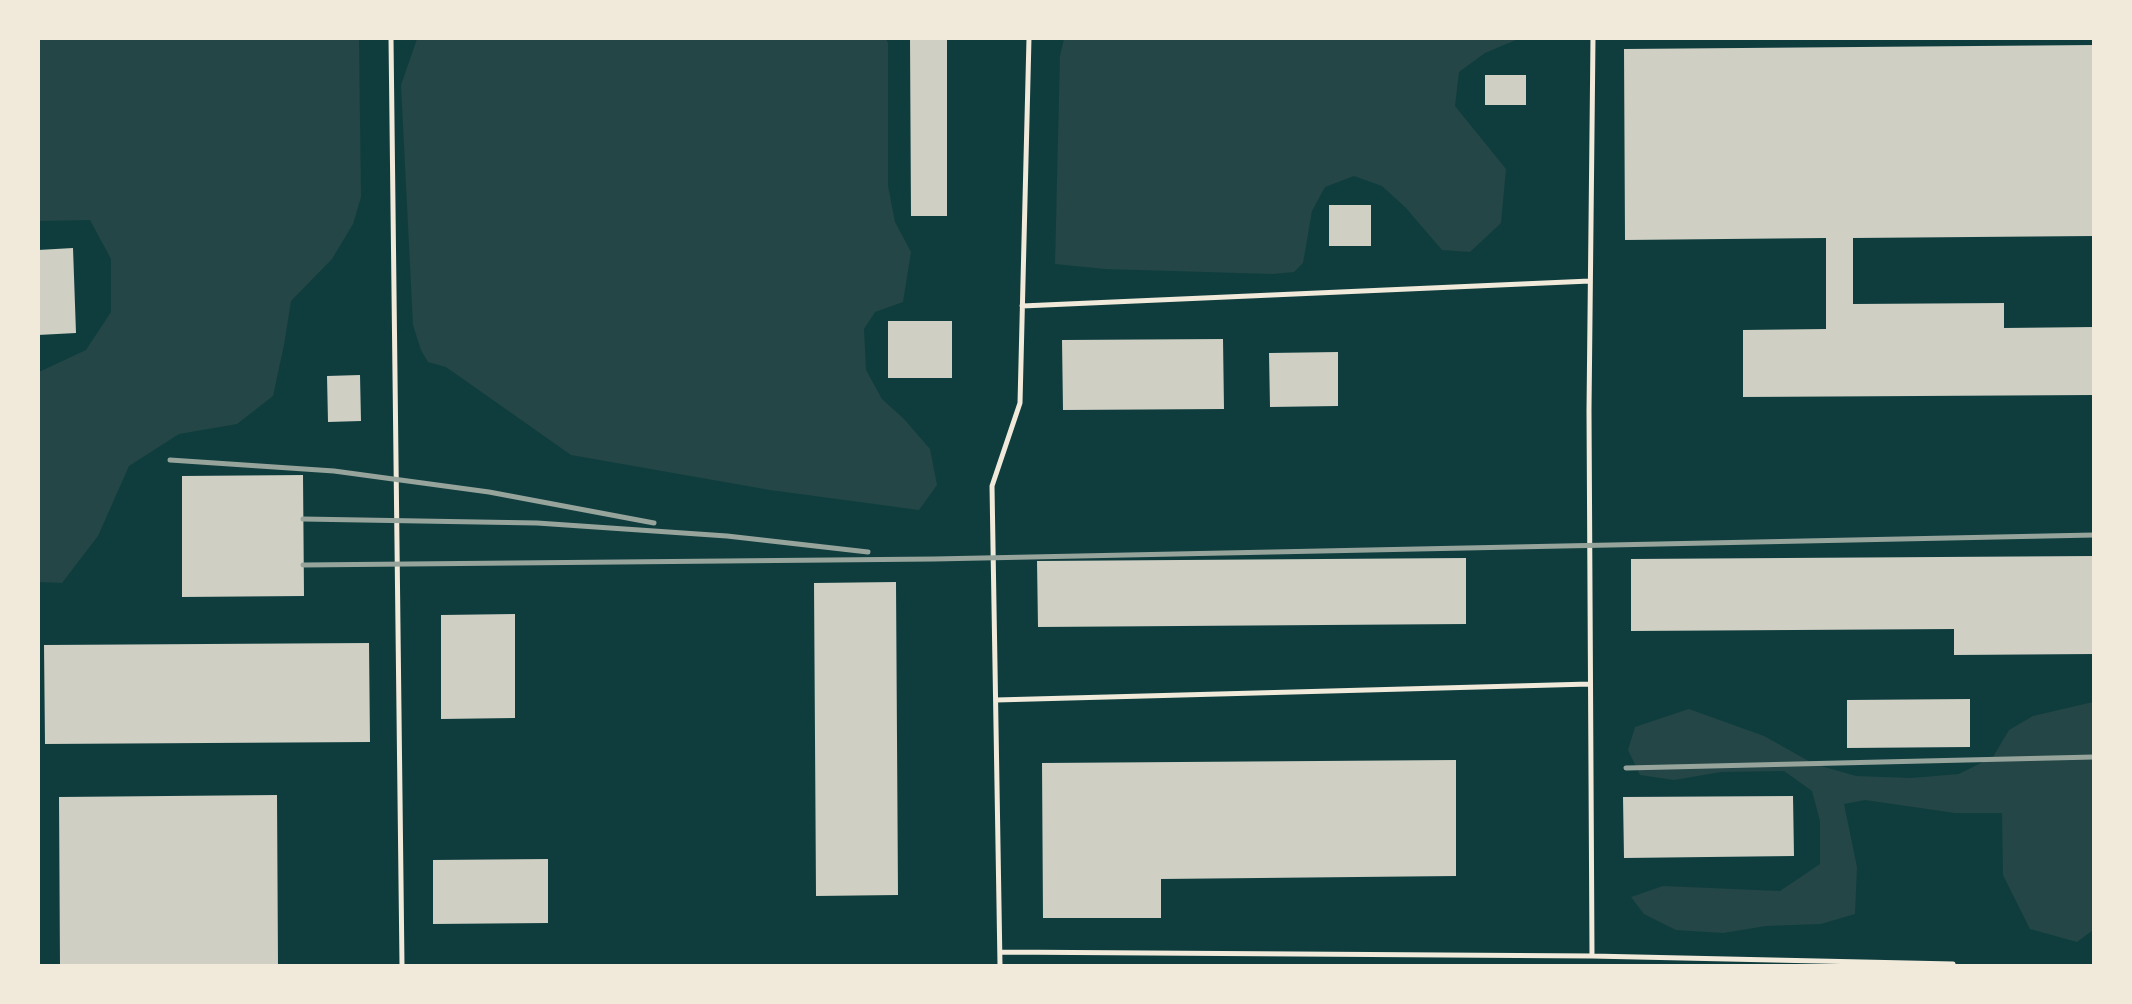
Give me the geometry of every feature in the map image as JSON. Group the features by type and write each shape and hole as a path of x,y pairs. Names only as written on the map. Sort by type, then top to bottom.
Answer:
{"lane":[{"path":"391,38 402,965"},
{"path":"1000,965 992,486 1020,403 1029,38"},
{"path":"1592,956 1590,281 1593,38"},
{"path":"1022,306 1590,281"},
{"path":"996,700 1590,684"},
{"path":"1000,951 1592,956 1953,964"},
{"path":"1687,958 1687,965"}],"shaded area":[{"path":"39,38 359,39 361,197 353,224 332,259 291,301 273,396 237,424 179,434 129,466 98,536 62,583 39,582 39,372 86,350 111,312 111,259 90,220 39,221"},
{"path":"417,39 886,39 888,186 895,222 911,252 903,302 875,312 864,329 866,370 882,399 930,449 937,485 919,510 770,490 571,455 446,367 428,362 413,325 401,85"},
{"path":"1064,39 1518,39 1485,53 1459,72 1455,106 1506,169 1501,223 1470,252 1442,250 1406,208 1382,186 1354,176 1325,187 1312,211 1303,263 1294,272 1273,274 1105,269 1055,264 1060,56"},
{"path":"2093,702 2093,930 2077,942 2030,929 2003,875 2002,813 1955,813 1865,800 1844,804 1857,867 1855,914 1821,924 1766,926 1723,933 1676,930 1644,914 1631,897 1663,886 1780,891 1820,864 1820,821 1812,791 1784,771 1721,772 1674,780 1640,775 1628,750 1635,727 1689,709 1764,736 1814,764 1856,776 1911,778 1959,774 1993,757 2009,730 2033,716"}],"building":[{"path":"910,38 947,38 947,216 911,216"},
{"path":"2094,45 2094,236 1853,238 1853,304 2004,303 2004,328 2094,327 2094,395 1743,397 1743,330 1826,329 1826,238 1625,240 1624,49"},
{"path":"1485,75 1526,75 1526,105 1485,105"},
{"path":"1329,205 1371,205 1371,246 1329,246"},
{"path":"73,248 76,333 38,335 38,250"},
{"path":"888,321 952,321 952,378 888,378"},
{"path":"1223,339 1224,409 1063,410 1062,340"},
{"path":"1338,352 1338,406 1270,407 1269,353"},
{"path":"360,375 361,421 328,422 327,376"},
{"path":"303,475 304,596 182,597 182,476"},
{"path":"2094,556 2094,654 1954,655 1954,629 1631,631 1631,559"},
{"path":"1466,558 1466,624 1038,627 1037,561"},
{"path":"896,582 898,895 816,896 814,583"},
{"path":"515,614 515,718 441,719 441,615"},
{"path":"369,643 370,742 45,744 44,645"},
{"path":"1970,699 1970,747 1847,748 1847,700"},
{"path":"1456,760 1456,876 1161,879 1161,918 1043,918 1042,763"},
{"path":"277,795 278,965 60,965 59,797"},
{"path":"1793,796 1794,856 1624,858 1623,797"},
{"path":"548,859 548,923 433,924 433,860"}],"railway":[{"path":"170,460 334,471 489,492 654,523"},
{"path":"303,519 537,523 727,536 868,552"},
{"path":"303,565 934,559 2094,535"},
{"path":"1626,768 2094,757"}]}
